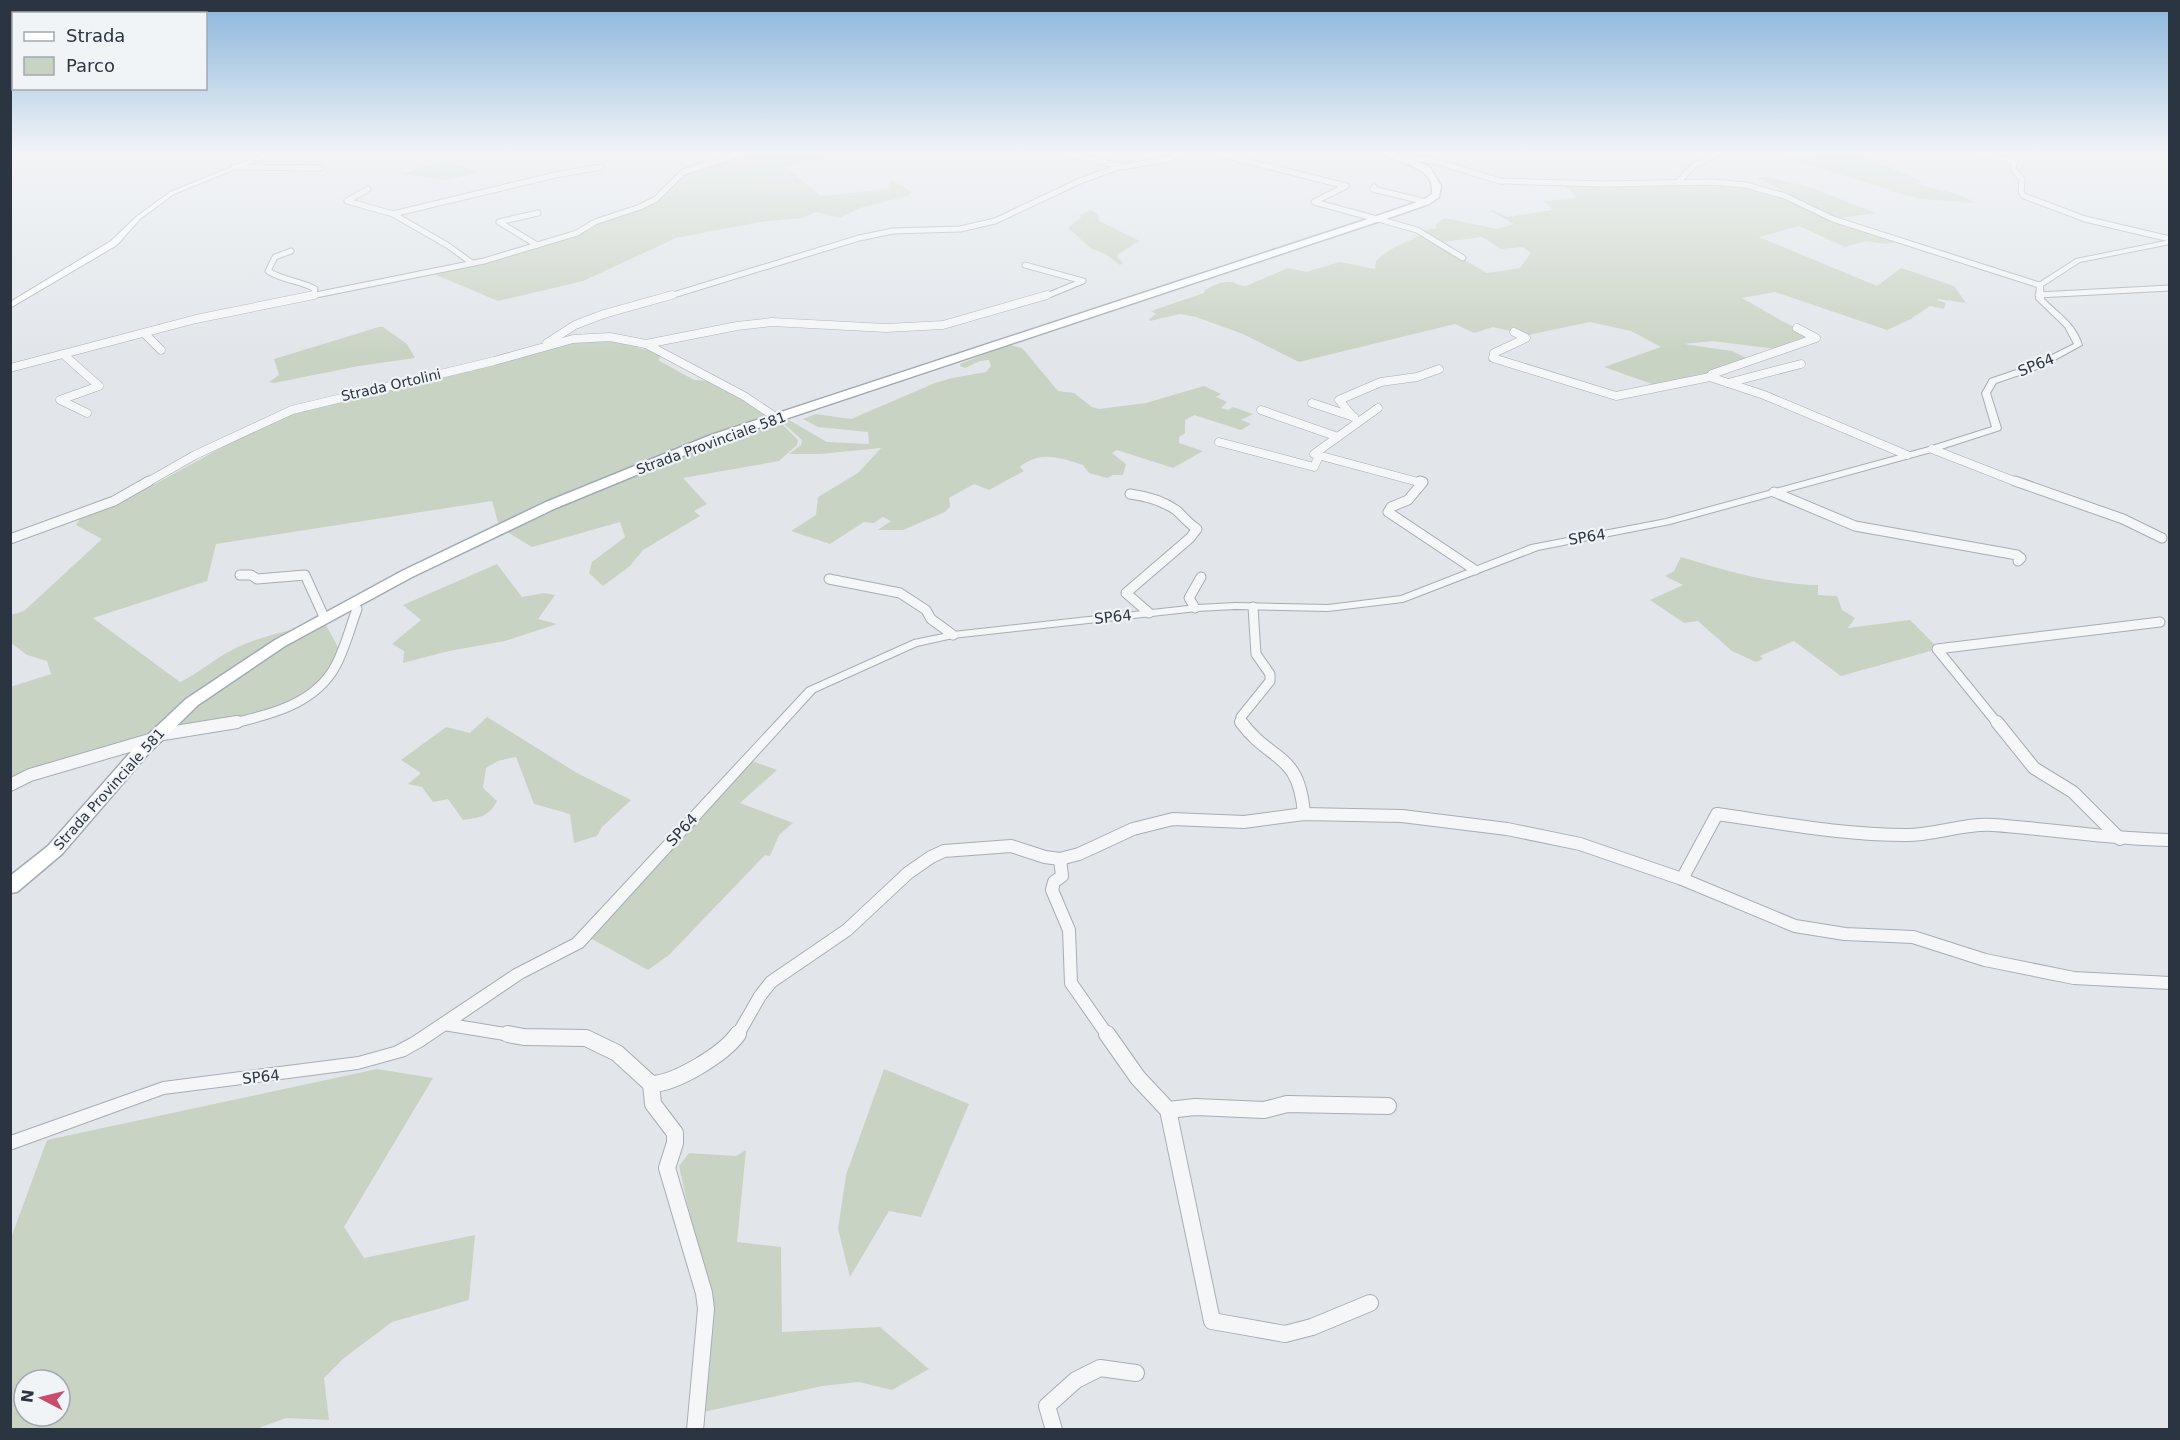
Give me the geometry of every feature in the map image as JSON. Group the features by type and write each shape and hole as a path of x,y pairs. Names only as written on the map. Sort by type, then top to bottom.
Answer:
{"main road":[{"path":"10,306 114,243 136,220"},
{"name":"Strada Provinciale 581","path":"10,887 55,850 155,737 192,702 280,643 407,574 551,505 653,462 777,418 1373,220"}],"street":[{"path":"404,220 447,245 472,263"},
{"path":"507,220 499,222 537,245"},
{"path":"10,368 196,319 472,263 577,233 601,220"},
{"path":"537,350 575,325 604,314 758,270 859,238 892,231 960,229 992,220"},
{"path":"1381,220 1417,230 1463,258"},
{"path":"1837,220 1963,259 2039,290 2169,288"},
{"path":"2091,220 2169,241"},
{"path":"2039,290 2078,260 2169,241"},
{"path":"291,251 275,257 268,271 282,280 310,286 315,289 313,296"},
{"path":"646,344 765,322 793,321 906,328 943,325 1038,299 1083,280 1025,266"},
{"name":"SP64","path":"10,1143 163,1088 191,1083 282,1075 358,1063 399,1052 518,974 578,943 811,690 915,643 953,635 1195,608 1328,608 1385,602 1417,595 1535,547 1666,522 1997,428 1986,393 1994,381 2037,366 2078,345 2076,337 2039,290"},
{"path":"1514,332 1526,338 1494,352 1493,358 1611,396 1619,396 1710,377 1712,374 1816,338 1797,328"},
{"path":"144,333 161,350"},
{"name":"Strada Ortolini","path":"10,539 114,501 195,455 292,410 537,350 573,339 616,338 646,344 744,396 777,418"},
{"path":"63,354 99,386 60,400 87,413"},
{"path":"1728,383 1801,364"},
{"path":"1353,417 1339,400 1381,382 1418,377 1439,369"},
{"path":"1710,377 1764,395 1907,455"},
{"path":"1312,403 1363,420"},
{"path":"1378,408 1314,454 1423,482 1408,500 1388,508 1388,512 1475,570"},
{"path":"1261,410 1338,437"},
{"path":"1219,442 1314,467 1319,456"},
{"path":"1932,448 2043,492 2123,519 2162,537"},
{"path":"1774,492 1855,526 2017,555 2021,558 2018,561"},
{"path":"1130,494 1146,496 1176,510 1186,522 1197,528 1190,538 1126,593 1149,613"},
{"path":"240,575 251,575 256,579 305,575 325,619"},
{"path":"1195,608 1189,598 1201,577"},
{"path":"829,579 900,593 926,610 931,619 953,635"},
{"path":"1253,607 1256,654 1270,674 1270,681 1244,713 1241,723 1292,767 1302,787 1304,814"},
{"path":"10,784 30,775 155,737 275,712 313,692 324,683 335,668 357,609"},
{"path":"2120,839 2073,792 2034,768 1937,650 2009,639 2160,622"},
{"path":"444,1024 524,1037 586,1038 616,1053 651,1084 661,1084 724,1048 736,1038 752,1005 769,984 803,956 831,942 856,924 907,873 935,854 954,850 1011,846 1045,857 1060,859 1155,822 1188,819 1259,822 1304,814 1384,815 1507,829 1580,844 1682,879 1795,926 1845,934 1912,937 1985,960 2074,978 2169,983"},
{"path":"1682,879 1717,814 1857,834 1926,834 1976,825 1991,825 2120,839 2169,840"},
{"path":"1060,859 1062,876 1054,882 1052,890 1069,930 1071,983 1138,1078 1168,1110 1212,1322 1285,1334 1312,1327 1370,1303"},
{"path":"651,1084 653,1104 675,1133 675,1143 667,1168 704,1293 706,1309 695,1430"},
{"path":"1168,1110 1195,1107 1264,1110 1287,1104 1388,1106"},
{"path":"1054,1430 1047,1406 1076,1380 1100,1368 1136,1373"}],"green space":[{"path":"604,220 779,220 676,238 583,281 498,301 429,272 484,262 578,233"},
{"path":"1078,220 1099,220 1140,241 1118,254 1117,257 1123,263 1120,265 1106,254 1092,249 1068,228"},
{"path":"1441,220 1455,220 1497,229 1514,224 1507,220 1835,220 1899,241 1886,244 1866,241 1845,247 1799,226 1759,237 1877,286 1901,268 1954,286 1966,303 1938,299 1946,303 1944,309 1930,306 1911,319 1887,330 1775,292 1742,298 1811,335 1785,350 1712,341 1684,344 1732,351 1751,360 1716,372 1658,386 1604,367 1661,347 1631,331 1590,322 1528,335 1493,327 1474,333 1455,324 1299,362 1243,334 1196,317 1180,314 1150,321 1149,319 1156,314 1151,311 1204,293 1205,290 1224,282 1246,286 1288,268 1306,272 1340,262 1375,269 1376,261 1386,252 1422,235 1487,273 1520,268 1531,253 1523,247 1501,249 1482,237 1444,242 1423,231 1437,228 1435,225"},
{"path":"383,327 407,344 415,358 269,382 279,375 274,359"},
{"path":"610,340 658,353 662,355 658,360 694,380 710,381 747,401 767,417 663,453 499,526 492,501 216,544 207,581 93,618 180,682 240,646 298,628 226,671 151,732 11,780 10,687 51,674 47,661 27,655 11,643 11,615 24,611 102,539 76,525 81,518 137,493 246,435 303,410 574,342"},
{"path":"1003,343 1022,348 1058,391 1074,393 1092,407 1099,409 1146,403 1204,386 1221,394 1216,397 1227,402 1221,408 1228,410 1233,407 1253,414 1241,420 1251,424 1241,430 1194,415 1185,420 1185,433 1179,437 1179,443 1203,451 1173,468 1117,450 1112,453 1126,464 1123,475 1113,475 1107,478 1089,473 1083,465 1058,458 1043,457 1028,462 1020,467 1024,471 989,490 974,484 949,498 950,507 945,512 903,530 878,530 891,521 883,517 874,523 864,522 830,544 791,531 816,515 818,497 858,473 881,448 820,454 789,454 801,445 802,440 782,422 789,420 827,442 869,444 868,432 818,427 803,419 816,414 851,419 935,383 986,372 991,366 989,360 980,361 965,368 960,364 1005,346"},
{"path":"777,419 798,440 797,445 779,461 683,478 707,504 694,511 700,516 643,550 630,566 603,586 589,573 592,562 625,537 620,522 532,547 504,530 680,452"},
{"path":"1681,557 1766,579 1818,585 1818,595 1837,596 1842,610 1855,618 1848,628 1910,620 1936,646 1934,650 1841,676 1794,641 1760,656 1763,659 1756,662 1732,651 1698,621 1684,623 1650,600 1683,585 1665,576 1674,571"},
{"path":"497,564 522,597 544,593 555,595 538,619 557,624 505,641 449,651 403,663 404,651 392,644 421,620 403,605"},
{"path":"325,623 340,651 319,683 282,706 256,715 179,728 176,724 219,686 269,652"},
{"path":"487,717 577,773 631,800 602,827 597,836 574,843 570,814 534,804 516,757 498,761 486,768 483,788 497,801 487,813 474,818 463,820 448,799 433,802 422,787 408,784 421,773 401,760 446,727 470,733"},
{"path":"752,761 777,770 740,803 793,823 779,835 770,856 765,855 669,955 648,970 592,939 651,864"},
{"path":"377,1069 433,1078 344,1227 364,1258 475,1235 469,1300 392,1322 344,1358 324,1378 329,1420 286,1418 253,1430 11,1429 11,1238 47,1140"},
{"path":"884,1069 969,1104 921,1217 889,1211 850,1277 838,1229 846,1175"},
{"path":"746,1150 737,1242 781,1247 782,1332 880,1327 929,1369 892,1390 859,1382 822,1386 694,1414 701,1265 679,1166 689,1153 736,1156"}]}
